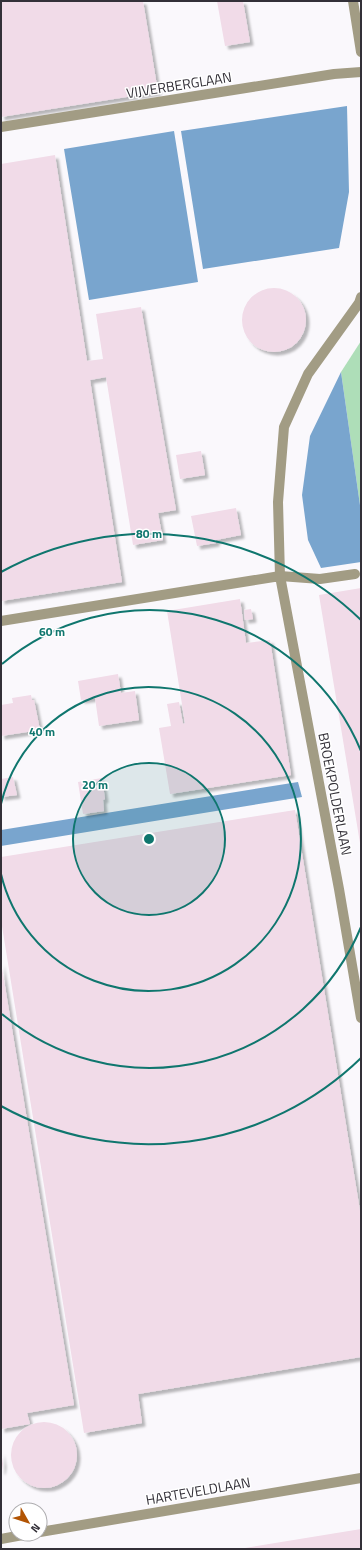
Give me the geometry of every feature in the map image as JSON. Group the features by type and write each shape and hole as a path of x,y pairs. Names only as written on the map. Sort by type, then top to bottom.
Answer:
{"street":[{"path":"352,1 361,52"},
{"name":"VIJVERBERGLAAN","path":"1,127 334,74 361,72"},
{"name":"BROEKPOLDERLAAN","path":"361,297 359,303 308,374 284,427 278,502 280,576 339,889 361,1018"},
{"path":"1,621 280,576 320,579 355,574"},
{"name":"HARTEVELDLAAN","path":"48,1531 361,1478"}],"green space":[{"path":"361,341 361,512 341,372"}],"water":[{"path":"347,106 349,192 339,248 203,269 181,131"},
{"path":"174,131 198,282 89,300 64,149"},
{"path":"341,372 361,512 361,562 321,568 308,540 302,495 310,436"},
{"path":"298,782 302,797 1,846 1,830"}],"building":[{"path":"1,1 143,1 158,92 1,117"},
{"path":"217,1 243,1 250,42 225,46"},
{"path":"55,155 87,361 103,359 96,314 141,307 176,510 158,513 163,540 133,545 106,377 90,380 122,582 1,601 1,164"},
{"path":"274,288 292,293 297,297 301,302 306,320 301,338 297,343 292,347 274,352 256,347 251,343 247,338 242,320 247,302 251,297 256,293"},
{"path":"201,451 205,475 180,479 176,455"},
{"path":"236,508 241,535 216,540 216,543 197,546 191,516"},
{"path":"361,588 361,843 360,843 319,595"},
{"path":"240,599 246,643 270,640 291,775 170,794 159,728 171,726 167,704 179,702 183,724 185,723 167,611"},
{"path":"251,609 253,619 245,620 244,610"},
{"path":"118,674 121,693 135,691 139,720 99,726 95,698 81,700 78,681"},
{"path":"31,695 32,700 34,700 40,730 1,736 1,705 13,703 12,698"},
{"path":"13,777 17,795 1,797 1,779"},
{"path":"102,778 105,799 103,800 104,811 83,814 78,782"},
{"path":"295,810 361,1217 361,1357 138,1394 142,1423 84,1433 1,920 1,857"},
{"path":"1,962 74,1405 27,1413 30,1424 1,1429"},
{"path":"44,1422 56,1425 67,1432 74,1443 77,1455 74,1467 67,1478 56,1485 44,1488 32,1485 21,1478 14,1467 11,1455 14,1443 21,1432 32,1425"},
{"path":"1,1451 3,1464 2,1471 1,1471"},
{"path":"361,1529 361,1549 245,1549 245,1548"}]}
